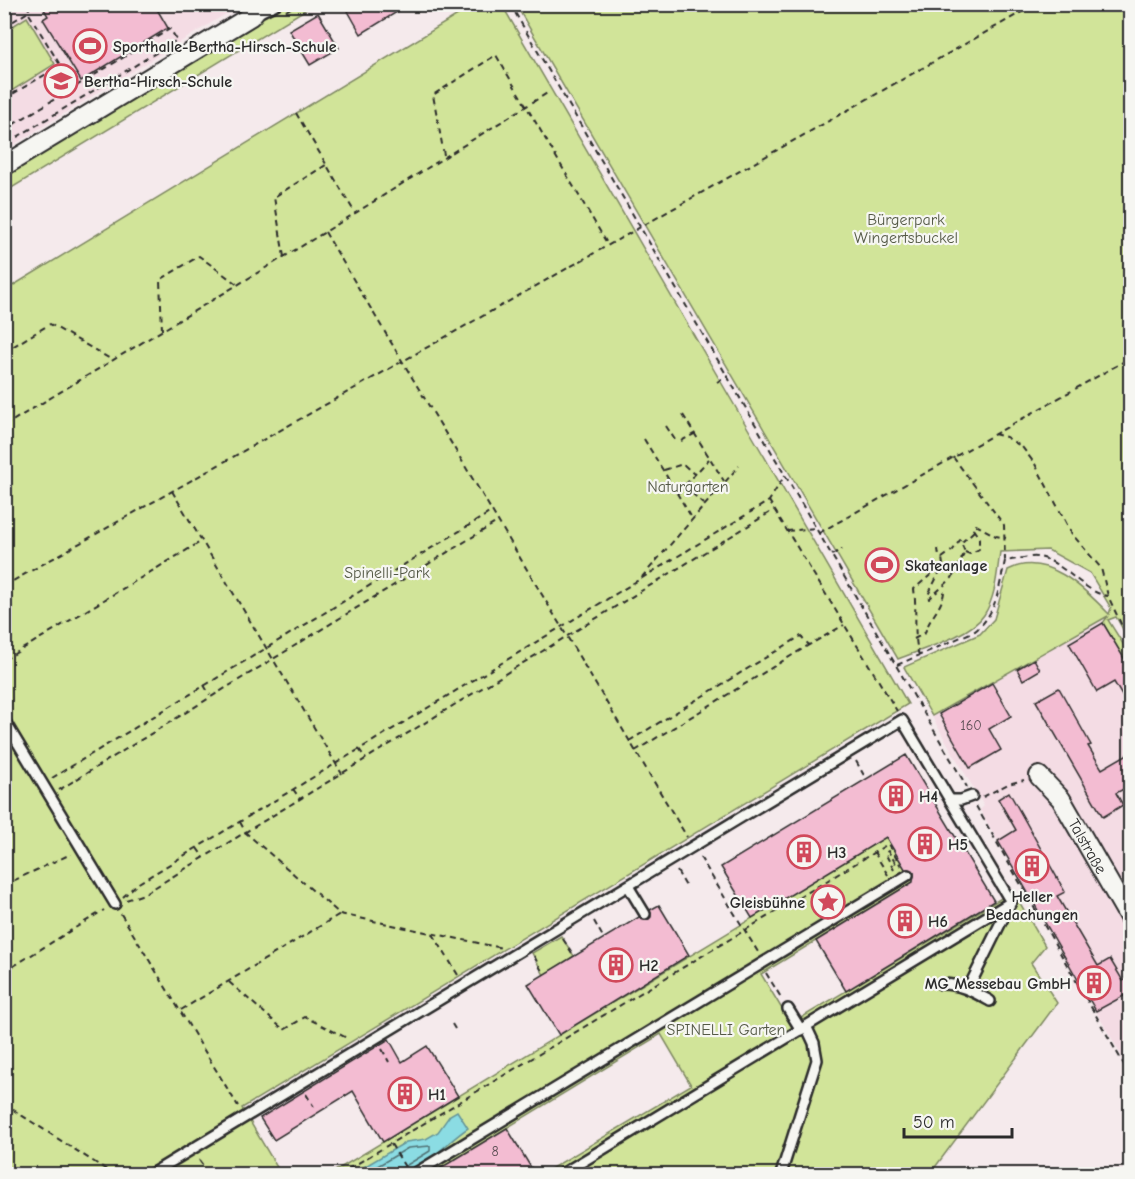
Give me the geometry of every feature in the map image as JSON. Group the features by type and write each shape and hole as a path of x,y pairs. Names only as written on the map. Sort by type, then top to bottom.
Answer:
{"street":[{"path":"4,166 256,10"},
{"name":"Talstraße","path":"1039,776 1061,799 1131,919"}],"lane":[{"path":"256,10 276,4"},
{"path":"4,720 115,904"},
{"path":"151,1174 902,720 1011,902"},
{"path":"950,800 973,798"},
{"path":"414,1174 900,878"},
{"path":"628,886 645,914"},
{"path":"968,989 1011,902"},
{"path":"562,1174 1011,902"},
{"path":"941,984 953,984 968,989 990,1001"},
{"path":"781,1174 817,1060 814,1042 788,1009"}],"path":[{"path":"4,27 28,12 30,4"},
{"path":"510,4 897,665 973,798 977,811 1131,1076"},
{"path":"4,586 1036,4"},
{"path":"28,12 74,88"},
{"path":"4,130 170,29 177,40 4,145"},
{"path":"444,156 433,95 496,55 608,245"},
{"path":"4,99 60,66"},
{"path":"4,426 325,232 549,92"},
{"path":"296,113 355,213"},
{"path":"284,257 274,197 326,165"},
{"path":"325,232 560,628 756,947"},
{"path":"162,331 160,279 199,256 238,285"},
{"path":"4,352 50,324 112,360"},
{"path":"819,533 1131,358"},
{"path":"717,382 727,375"},
{"path":"683,415 724,482"},
{"path":"666,426 677,443"},
{"path":"681,441 695,434"},
{"path":"994,434 1006,437 1022,447 1035,464 1072,534 1101,567 1107,596 1131,643"},
{"path":"644,439 692,518"},
{"path":"897,665 975,631 986,622 994,609 1005,561 1004,525 953,457"},
{"path":"678,493 710,459"},
{"path":"664,470 683,464 697,472"},
{"path":"640,579 739,466"},
{"path":"4,972 115,904 137,884 769,501 785,475"},
{"path":"684,486 704,504"},
{"path":"171,491 267,646 342,774"},
{"path":"769,501 902,720"},
{"path":"115,904 144,894 774,510"},
{"path":"42,784 491,512"},
{"path":"49,796 497,522"},
{"path":"965,552 970,554 979,549 979,538 973,526 976,525 996,536 1006,538"},
{"path":"787,531 816,528"},
{"path":"942,558 953,550 957,542 962,542 974,531"},
{"path":"4,660 202,541"},
{"path":"938,549 943,565 928,597 934,597 952,578 965,552 962,542"},
{"path":"832,555 842,549"},
{"path":"1005,561 1039,557 1099,594 1107,596"},
{"path":"919,656 914,639 917,613 914,589 943,565"},
{"path":"914,639 925,633 927,624 939,607 944,587"},
{"path":"635,751 844,625"},
{"path":"629,741 801,636 809,645"},
{"path":"204,685 211,696"},
{"path":"359,749 366,759"},
{"path":"850,752 866,780"},
{"path":"973,798 1008,784 1039,776"},
{"path":"293,789 301,800"},
{"path":"240,822 246,833 340,914 502,948 515,954"},
{"path":"340,1174 745,928 888,844 903,869 900,871 888,851 885,854 900,878"},
{"path":"197,848 204,858"},
{"path":"4,885 82,849"},
{"path":"874,852 900,878"},
{"path":"670,861 687,888"},
{"path":"115,904 245,1118"},
{"path":"588,910 603,937"},
{"path":"180,1011 340,914"},
{"path":"557,929 574,956"},
{"path":"433,934 465,985"},
{"path":"528,946 544,975"},
{"path":"762,964 788,1009"},
{"path":"228,982 284,1030 305,1017 363,1046"},
{"path":"452,1024 455,1029"},
{"path":"384,1053 389,1062"},
{"path":"309,1099 314,1107"},
{"path":"4,1104 113,1174"},
{"path":"391,1144 410,1174"},
{"path":"192,1150 209,1174"}],"shaded area":[{"name":"Bertha-Hirsch-Schule","path":"5,5 225,5 229,12 5,150"},
{"path":"1102,620 1130,670 1130,1070 980,810 984,806 932,717"}],"green space":[{"path":"235,5 313,5 5,192 5,175 248,25"},
{"name":"Spinelli-Park","path":"474,5 502,5 908,704 242,1108 281,1174 5,1174 4,291"},
{"name":"Bürgerpark Wingertsbuckel","path":"516,5 1130,5 1130,642 1116,617 1108,620 1130,655 1130,670 1103,623 1108,616 932,716 904,667 980,634 994,619 1008,570 1022,565 1050,568 1076,583 1109,614 1111,608 1090,573 1048,550 1000,552 991,600 984,615 977,623 957,636 898,659"},
{"path":"27,17 55,64 5,95 5,31"},
{"name":"SPINELLI Garten","path":"886,837 913,882 761,974 791,1024 1013,891 1045,946 1031,963 1057,1003 930,1174 542,1174 691,1085 661,1034 431,1174 330,1174"},
{"path":"561,936 574,956 544,975 532,953"}],"water":[{"path":"457,1111 468,1128 412,1171 398,1175 378,1176 352,1174 406,1142 426,1139 438,1132 450,1115"}],"building":[{"name":"Sporthalle-Bertha-Hirsch-Schule","path":"41,4 154,4 168,28 81,81 43,19 48,16"},
{"path":"344,4 410,4 361,34"},
{"path":"318,13 339,48 310,65 289,30"},
{"path":"1103,623 1131,670 1126,675 1131,683 1131,711 1114,682 1097,692 1069,643"},
{"path":"1034,659 1040,670 1023,680 1017,669"},
{"path":"992,683 1011,716 989,729 1001,750 970,768 939,714"},
{"path":"1059,688 1102,769 1131,752 1131,785 1116,793 1123,805 1103,817 1036,701"},
{"path":"906,755 994,901 846,991 816,941 913,882 914,872 905,869 886,837 752,918 721,867"},
{"path":"1009,792 1065,892 1057,896 1098,966 1110,959 1123,981 1131,976 1131,992 1096,1011 998,841 1016,830 998,799"},
{"name":"H2","path":"659,905 689,955 559,1035 528,984 639,917 648,920 651,917 650,910"},
{"path":"389,1039 402,1062 427,1046 458,1096 383,1142 353,1091 274,1140 260,1118"},
{"path":"507,1128 535,1174 431,1174"}],"place":[{"name":"Sporthalle-Bertha-Hirsch-Schule","path":"90,46"},
{"name":"Bertha-Hirsch-Schule","path":"61,81"},
{"name":"Skateanlage","path":"882,565"},
{"name":"H4","path":"896,796"},
{"name":"H5","path":"925,844"},
{"name":"H3","path":"804,852"},
{"name":"Heller Bedachungen","path":"1032,866"},
{"name":"Gleisbühne","path":"828,902"},
{"name":"H6","path":"905,921"},
{"name":"H2","path":"616,965"},
{"name":"MG Messebau GmbH","path":"1094,983"},
{"name":"H1","path":"405,1094"}],"park label":[{"name":"Naturgarten","path":"688,486"}]}
